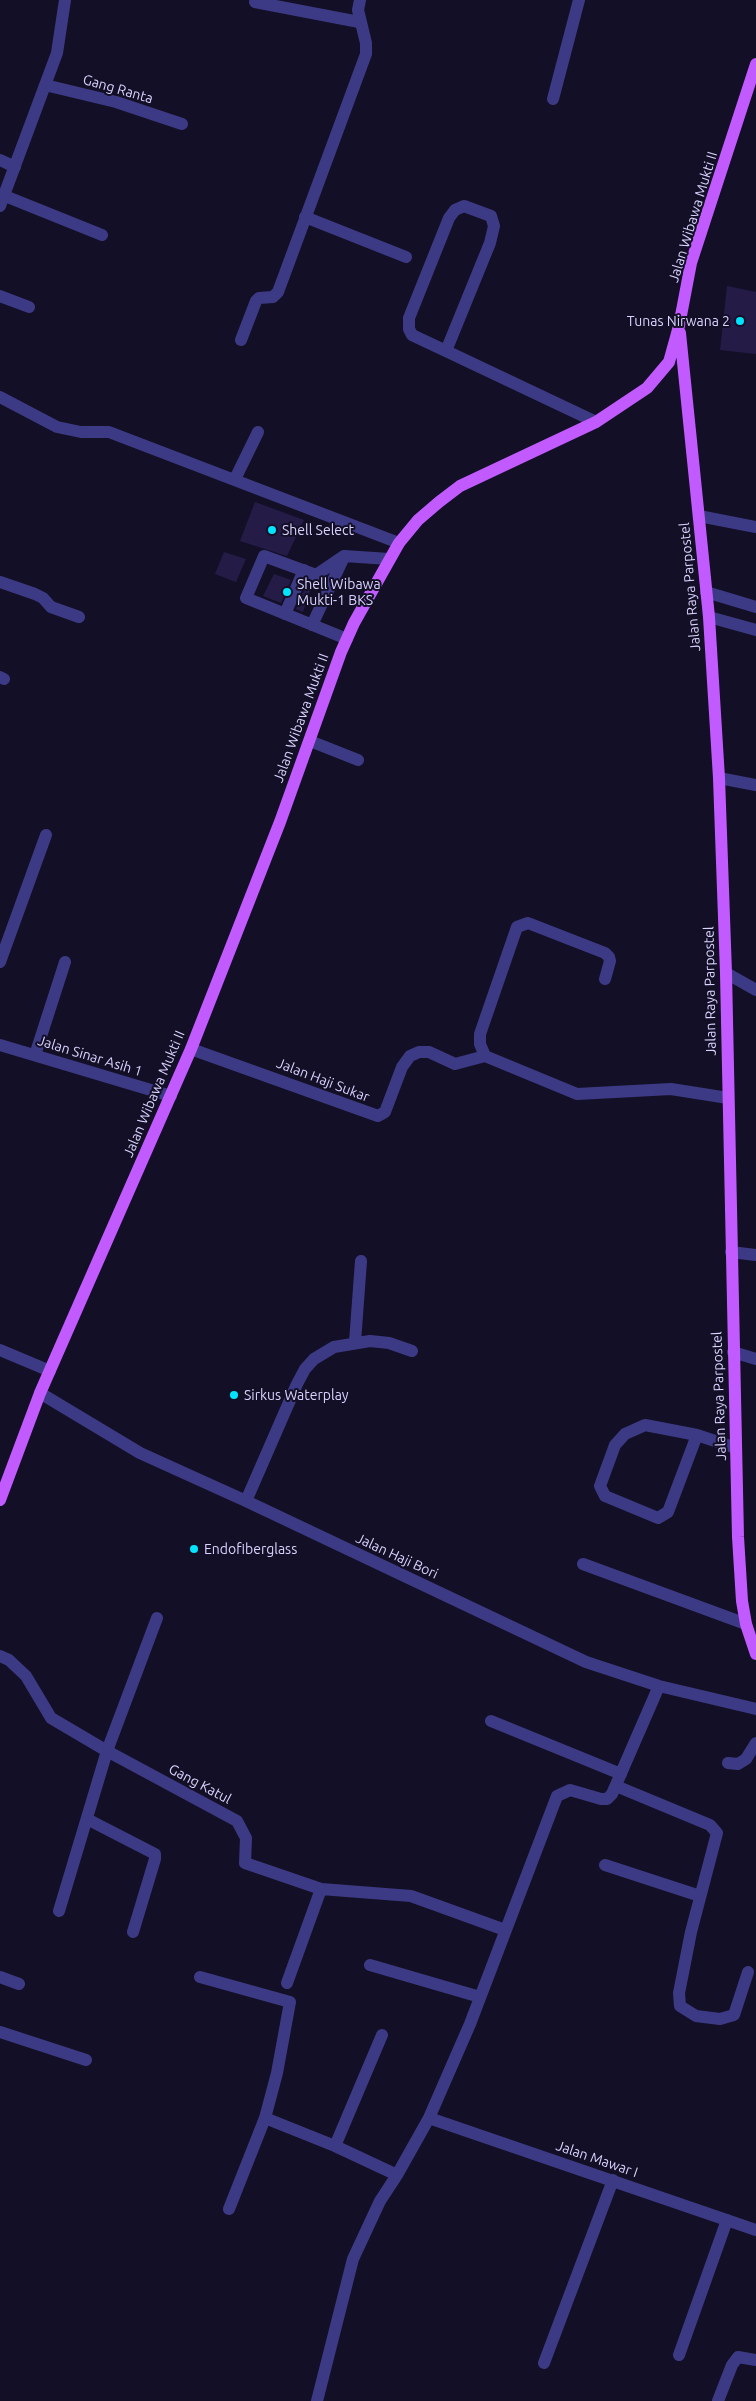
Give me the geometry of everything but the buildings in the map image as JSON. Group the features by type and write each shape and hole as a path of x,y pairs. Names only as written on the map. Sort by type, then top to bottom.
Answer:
{"main road":[{"name":"Jalan Wibawa Mukti II","path":"0,1500 40,1393 191,1048 310,741 347,639 389,559 399,543 418,520 460,486 596,422 647,388 669,362 679,326 692,263 756,64"},
{"name":"Jalan Raya Parpostel","path":"679,326 709,617 726,973 733,1352 740,1574 746,1624 756,1654"}],"street":[{"path":"65,0 57,53 2,201 102,234"},
{"path":"241,340 258,298 277,295 366,54 366,43 359,22 360,0"},
{"path":"553,98 579,0"},
{"path":"255,2 359,22"},
{"name":"Gang Ranta","path":"45,85 116,102 182,124"},
{"path":"0,160 15,166"},
{"path":"446,351 490,242 494,226 491,216 464,206 454,210 449,218 409,318 409,329 412,335 596,422"},
{"path":"305,217 406,257"},
{"path":"0,296 29,307"},
{"path":"0,397 57,427 81,432 108,432 399,543"},
{"path":"235,479 258,432"},
{"path":"699,516 756,527"},
{"path":"347,639 246,598 264,556 316,575 344,556 389,559"},
{"path":"312,625 344,556"},
{"path":"285,614 304,570"},
{"path":"0,582 35,594 43,598 51,607 79,616"},
{"path":"706,592 756,607"},
{"path":"709,617 756,630"},
{"path":"310,741 358,760"},
{"path":"718,778 756,785"},
{"path":"0,962 46,835"},
{"path":"604,979 610,961 610,957 605,953 528,923 517,927 480,1034 480,1044 485,1056 577,1094 671,1088 728,1098"},
{"path":"35,1055 65,962"},
{"path":"726,973 756,990"},
{"name":"Jalan Sinar Asih 1","path":"0,1045 171,1096"},
{"name":"Jalan Haji Sukar","path":"191,1048 378,1116 385,1112 402,1067 410,1056 419,1052 429,1052 455,1064 485,1056"},
{"path":"731,1252 756,1255"},
{"path":"355,1342 362,1261"},
{"path":"246,1501 305,1368 323,1352 355,1342 389,1343 412,1351"},
{"path":"0,1350 50,1371"},
{"path":"733,1352 756,1359"},
{"name":"Jalan Haji Bori","path":"40,1393 140,1453 246,1501 586,1662 659,1686 756,1709"},
{"path":"697,1435 668,1512 658,1518 604,1496 600,1486 615,1445 625,1434 645,1425 697,1435 736,1448"},
{"path":"583,1564 746,1624"},
{"path":"59,1911 107,1751 157,1618"},
{"name":"Gang Katul","path":"0,1656 9,1660 26,1676 51,1718 107,1751 237,1821 246,1838 245,1863 321,1890 411,1896 505,1930"},
{"path":"317,2401 353,2260 380,2201 397,2175 428,2118 470,2024 557,1796 570,1790 607,1799 616,1786 659,1686"},
{"path":"491,1721 621,1774"},
{"path":"728,1763 738,1764 746,1759 756,1743"},
{"path":"616,1786 710,1825 716,1833 679,1993 680,2006 696,2016 720,2019 734,2015 748,1972"},
{"path":"87,1818 155,1854 133,1932"},
{"path":"605,1864 700,1896"},
{"path":"287,1983 321,1890"},
{"path":"370,1965 480,1997"},
{"path":"200,1976 290,2002 277,2073 264,2118 228,2209"},
{"path":"0,1977 19,1984"},
{"path":"0,2032 86,2060"},
{"path":"335,2146 382,2035"},
{"path":"264,2118 335,2146 397,2175"},
{"name":"Jalan Mawar I","path":"428,2118 756,2230"},
{"path":"544,2363 613,2180"},
{"path":"679,2355 727,2220"},
{"path":"718,2401 732,2365 738,2357 756,2360"}],"place":[{"name":"Tunas Nirwana 2","path":"740,321"},
{"name":"Shell Select","path":"272,530"},
{"name":"Shell Wibawa Mukti-1 BKS","path":"287,592"},
{"name":"Sirkus Waterplay","path":"234,1395"},
{"name":"Endofiberglass","path":"194,1549"}]}
